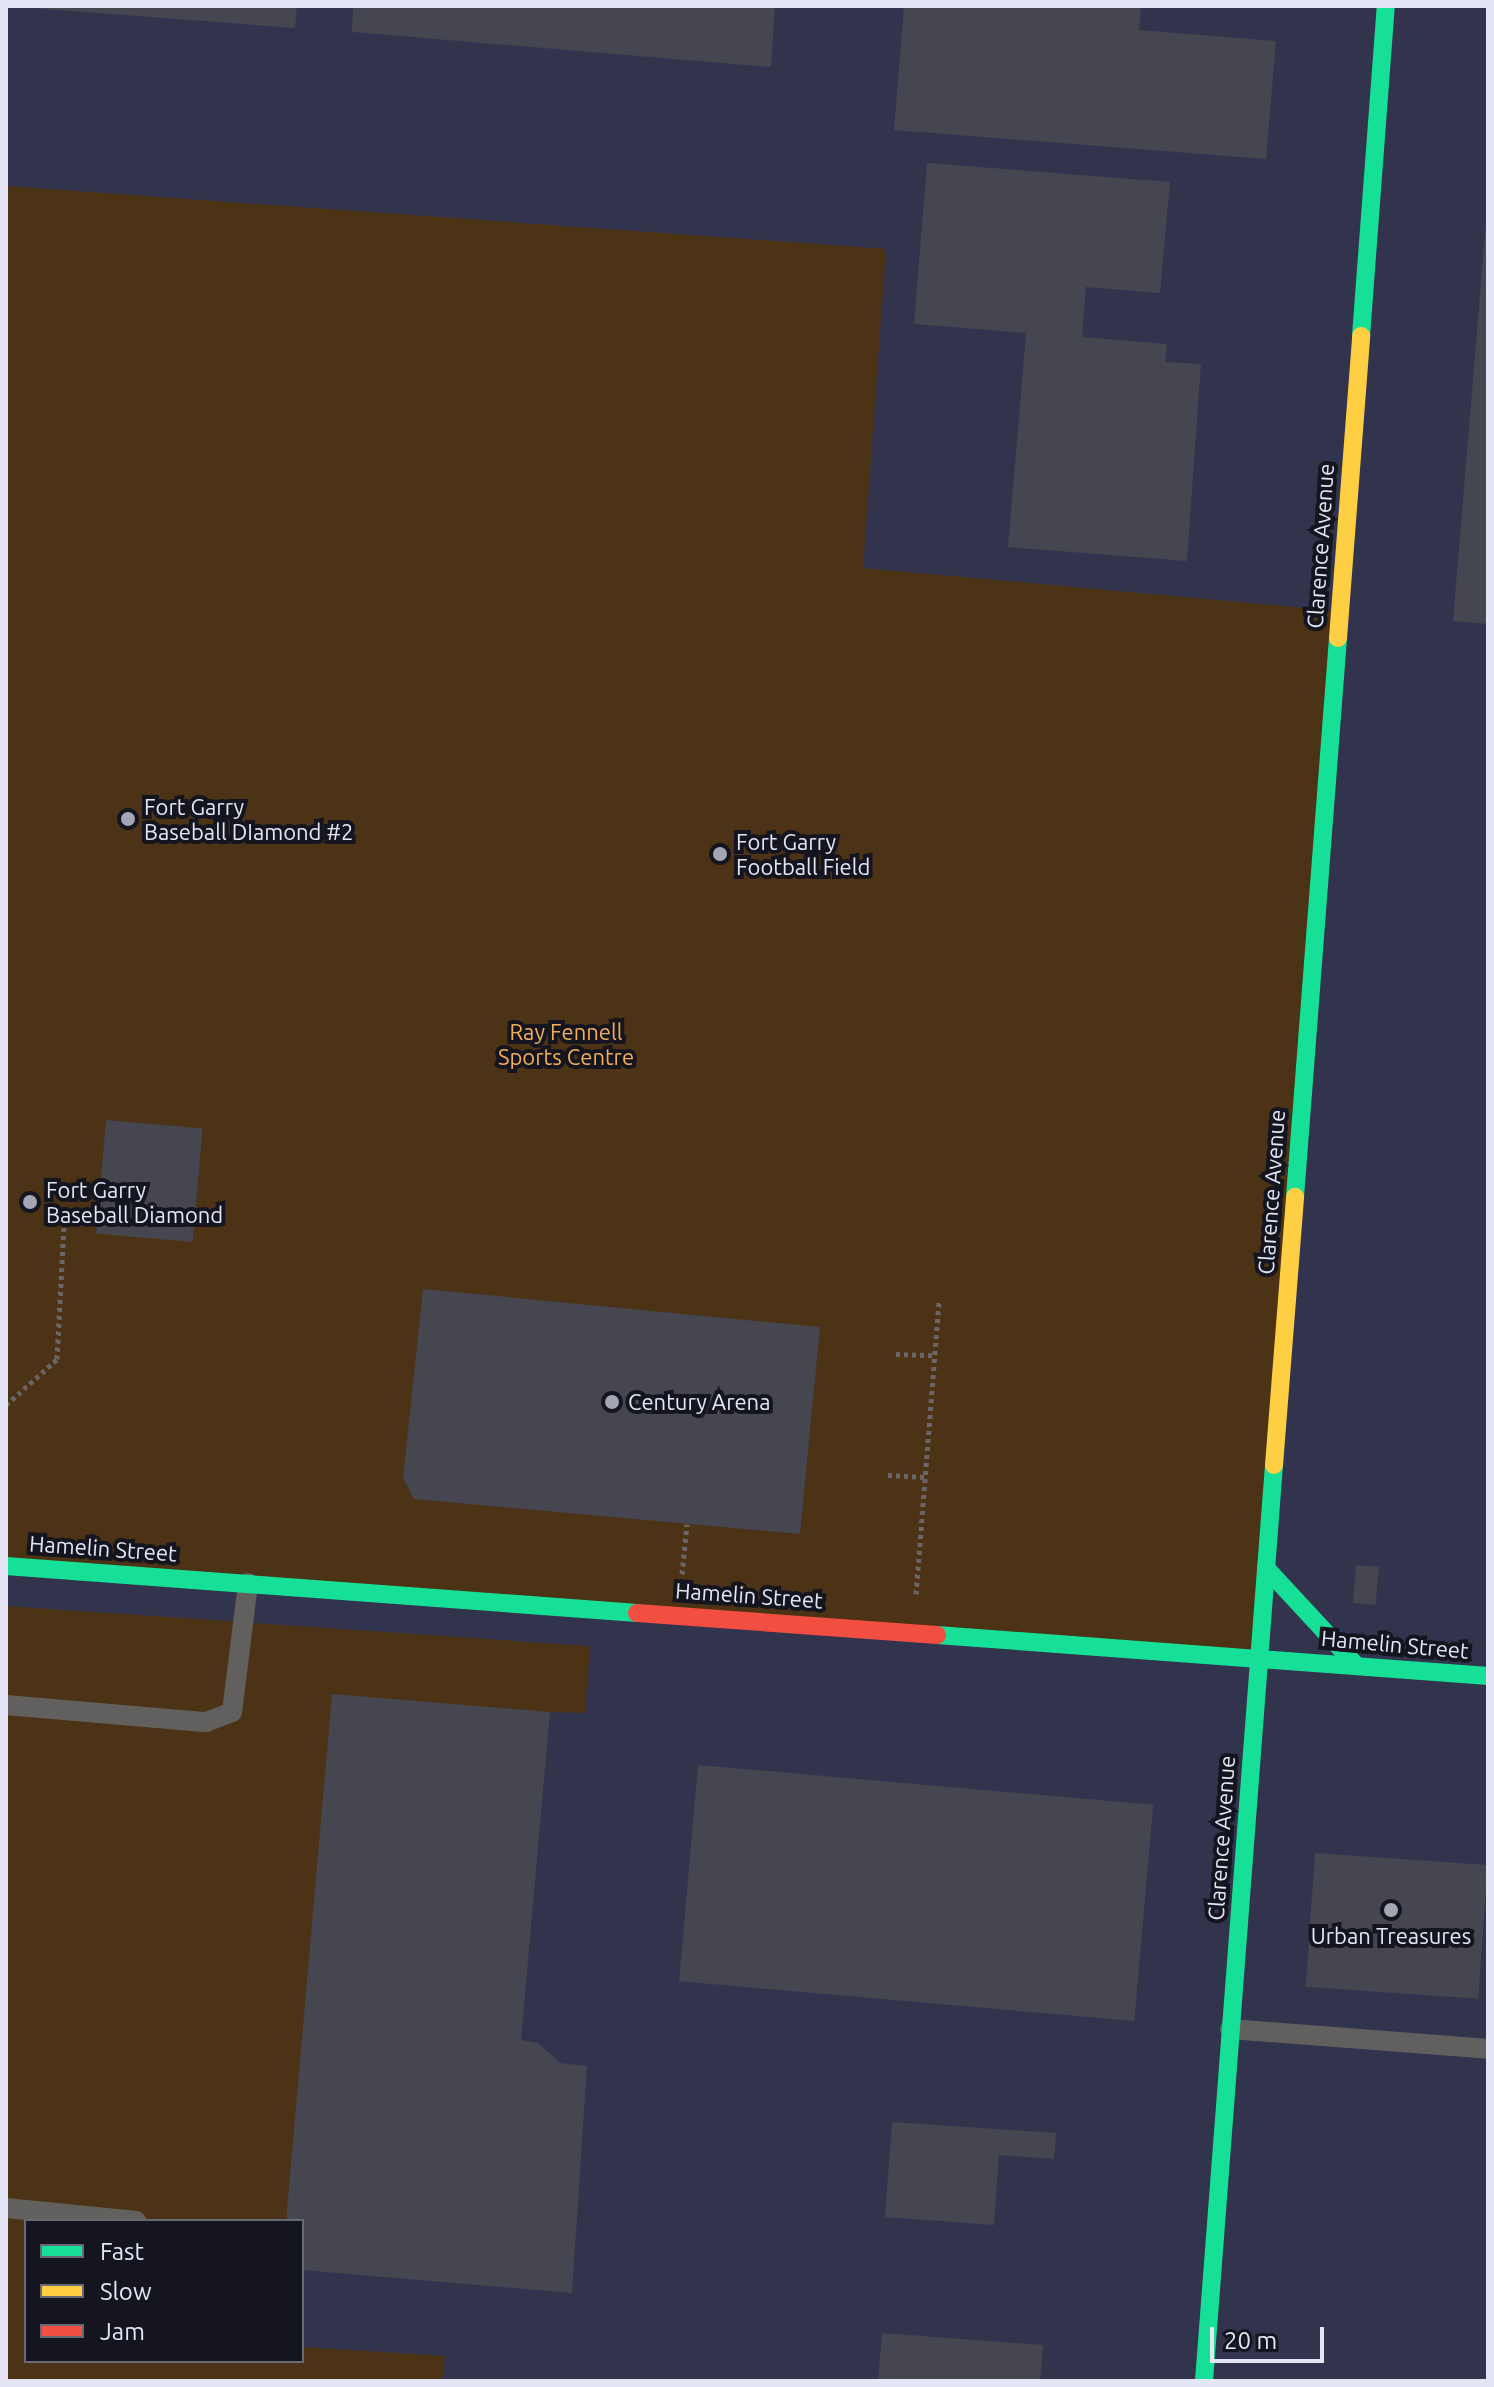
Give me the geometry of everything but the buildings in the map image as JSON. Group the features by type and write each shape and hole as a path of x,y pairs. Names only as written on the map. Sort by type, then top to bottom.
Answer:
{"street":[{"name":"Clarence Avenue","path":"1204,2381 1386,6"},
{"name":"Hamelin Street","path":"6,1566 1259,1656 1488,1676"},
{"path":"1266,1568 1355,1664"}],"lane":[{"path":"6,1705 206,1722 232,1712 248,1583"},
{"path":"1230,2029 1488,2049"},
{"path":"6,2208 116,2219"}],"path":[{"path":"6,1405 57,1359 64,1227"},
{"path":"914,1631 939,1300"},
{"path":"896,1354 934,1355"},
{"path":"888,1475 925,1477"},
{"path":"677,1614 687,1524"}],"shaded area":[{"path":"6,6 1488,6 1488,2381 6,2381 6,1566 862,568 886,250 6,186"}],"green space":[{"name":"Ray Fennell Sports Centre","path":"6,186 886,249 863,568 1339,611 1259,1656 6,1566"},
{"path":"6,1606 590,1646 585,1713 550,1712 287,2219 24,2219 24,2363 304,2363 304,2347 445,2356 442,2381 6,2381"}],"traffic: fast":[{"path":"1361,336 1386,6"},
{"path":"1295,1197 1338,638"},
{"path":"1204,2381 1274,1465"},
{"path":"6,1566 637,1613"},
{"path":"1266,1568 1355,1664"},
{"path":"937,1635 1488,1676"}],"traffic: slow":[{"path":"1338,638 1361,336"},
{"path":"1274,1465 1295,1197"}],"traffic: jam":[{"path":"637,1613 937,1635"}],"place":[{"name":"Fort Garry Baseball DIamond #2","path":"128,819"},
{"name":"Fort Garry Football Field","path":"720,854"},
{"name":"Fort Garry Baseball Diamond","path":"30,1202"},
{"name":"Century Arena","path":"612,1402"},
{"name":"Urban Treasures","path":"1391,1910"}]}
